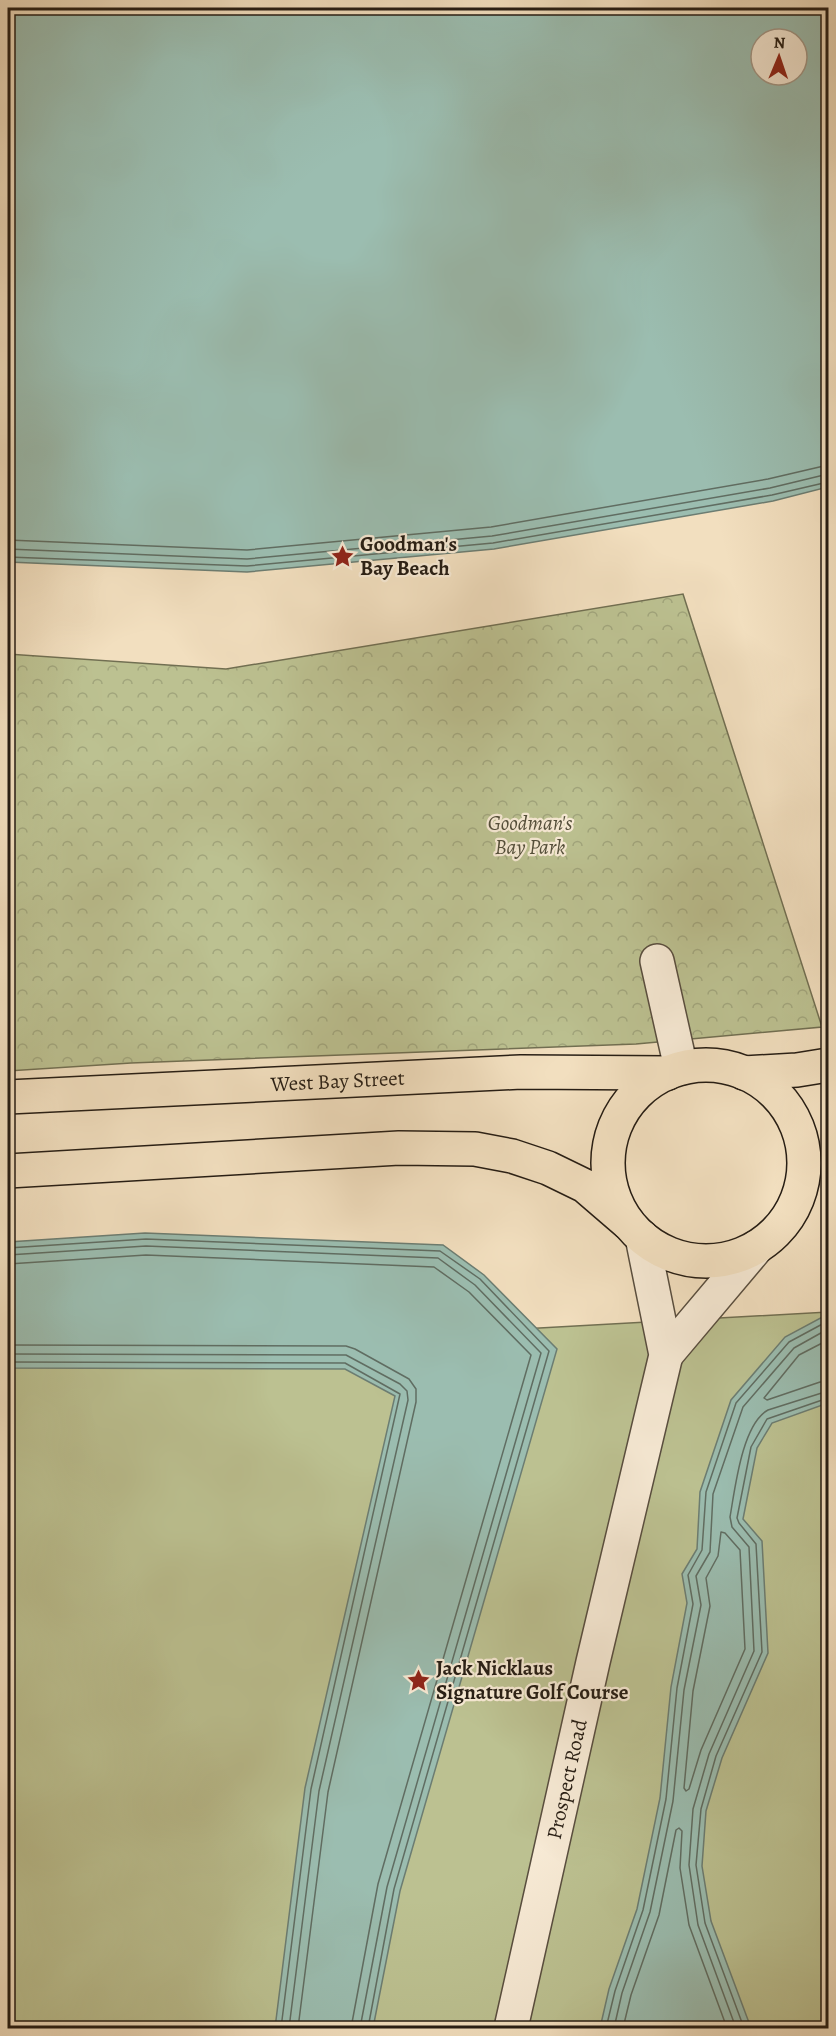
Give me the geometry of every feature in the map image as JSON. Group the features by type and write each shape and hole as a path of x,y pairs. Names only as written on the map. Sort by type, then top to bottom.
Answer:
{"main road":[{"path":"744,1073 797,1070 828,1065"},
{"path":"635,1230 615,1201 608,1173 608,1151 614,1128 624,1109 638,1092 652,1081 674,1071 700,1066 719,1066 744,1073 762,1083 781,1100 795,1121 801,1136 804,1170 801,1189 794,1208 784,1223"},
{"name":"West Bay Street","path":"8,1097 520,1072 674,1071"},
{"path":"8,1171 399,1148 475,1149 512,1156 548,1168 585,1186 660,1250 691,1260 713,1261 735,1257 757,1247 772,1236 828,1180"}],"street":[{"path":"657,961 674,1071"},
{"name":"Prospect Road","path":"635,1230 666,1355"},
{"name":"Prospect Road","path":"511,2028 595,1651 666,1355 757,1247"}],"green space":[{"name":"Goodman's Bay Park","path":"683,594 822,1027 636,1044 131,1063 8,1071 8,654 226,669"},
{"name":"Jack Nicklaus Signature Golf Course","path":"8,1280 487,1331 828,1312 828,2028 8,2028"}],"water":[{"path":"8,8 828,8 828,487 773,501 494,549 247,572 8,562"},
{"path":"145,1233 443,1245 484,1275 557,1349 400,1891 373,2028 275,2028 305,1788 395,1396 345,1369 8,1368 8,1242"},
{"path":"828,1314 828,1403 772,1423 757,1448 743,1519 762,1541 768,1653 722,1758 706,1811 702,1866 711,1921 751,2028 600,2028 609,1989 637,1909 660,1798 671,1687 687,1603 682,1574 697,1549 700,1492 731,1400 785,1337"}],"place":[{"name":"Goodman's Bay Beach","path":"342,556"},
{"name":"Jack Nicklaus Signature Golf Course","path":"418,1680"}]}
